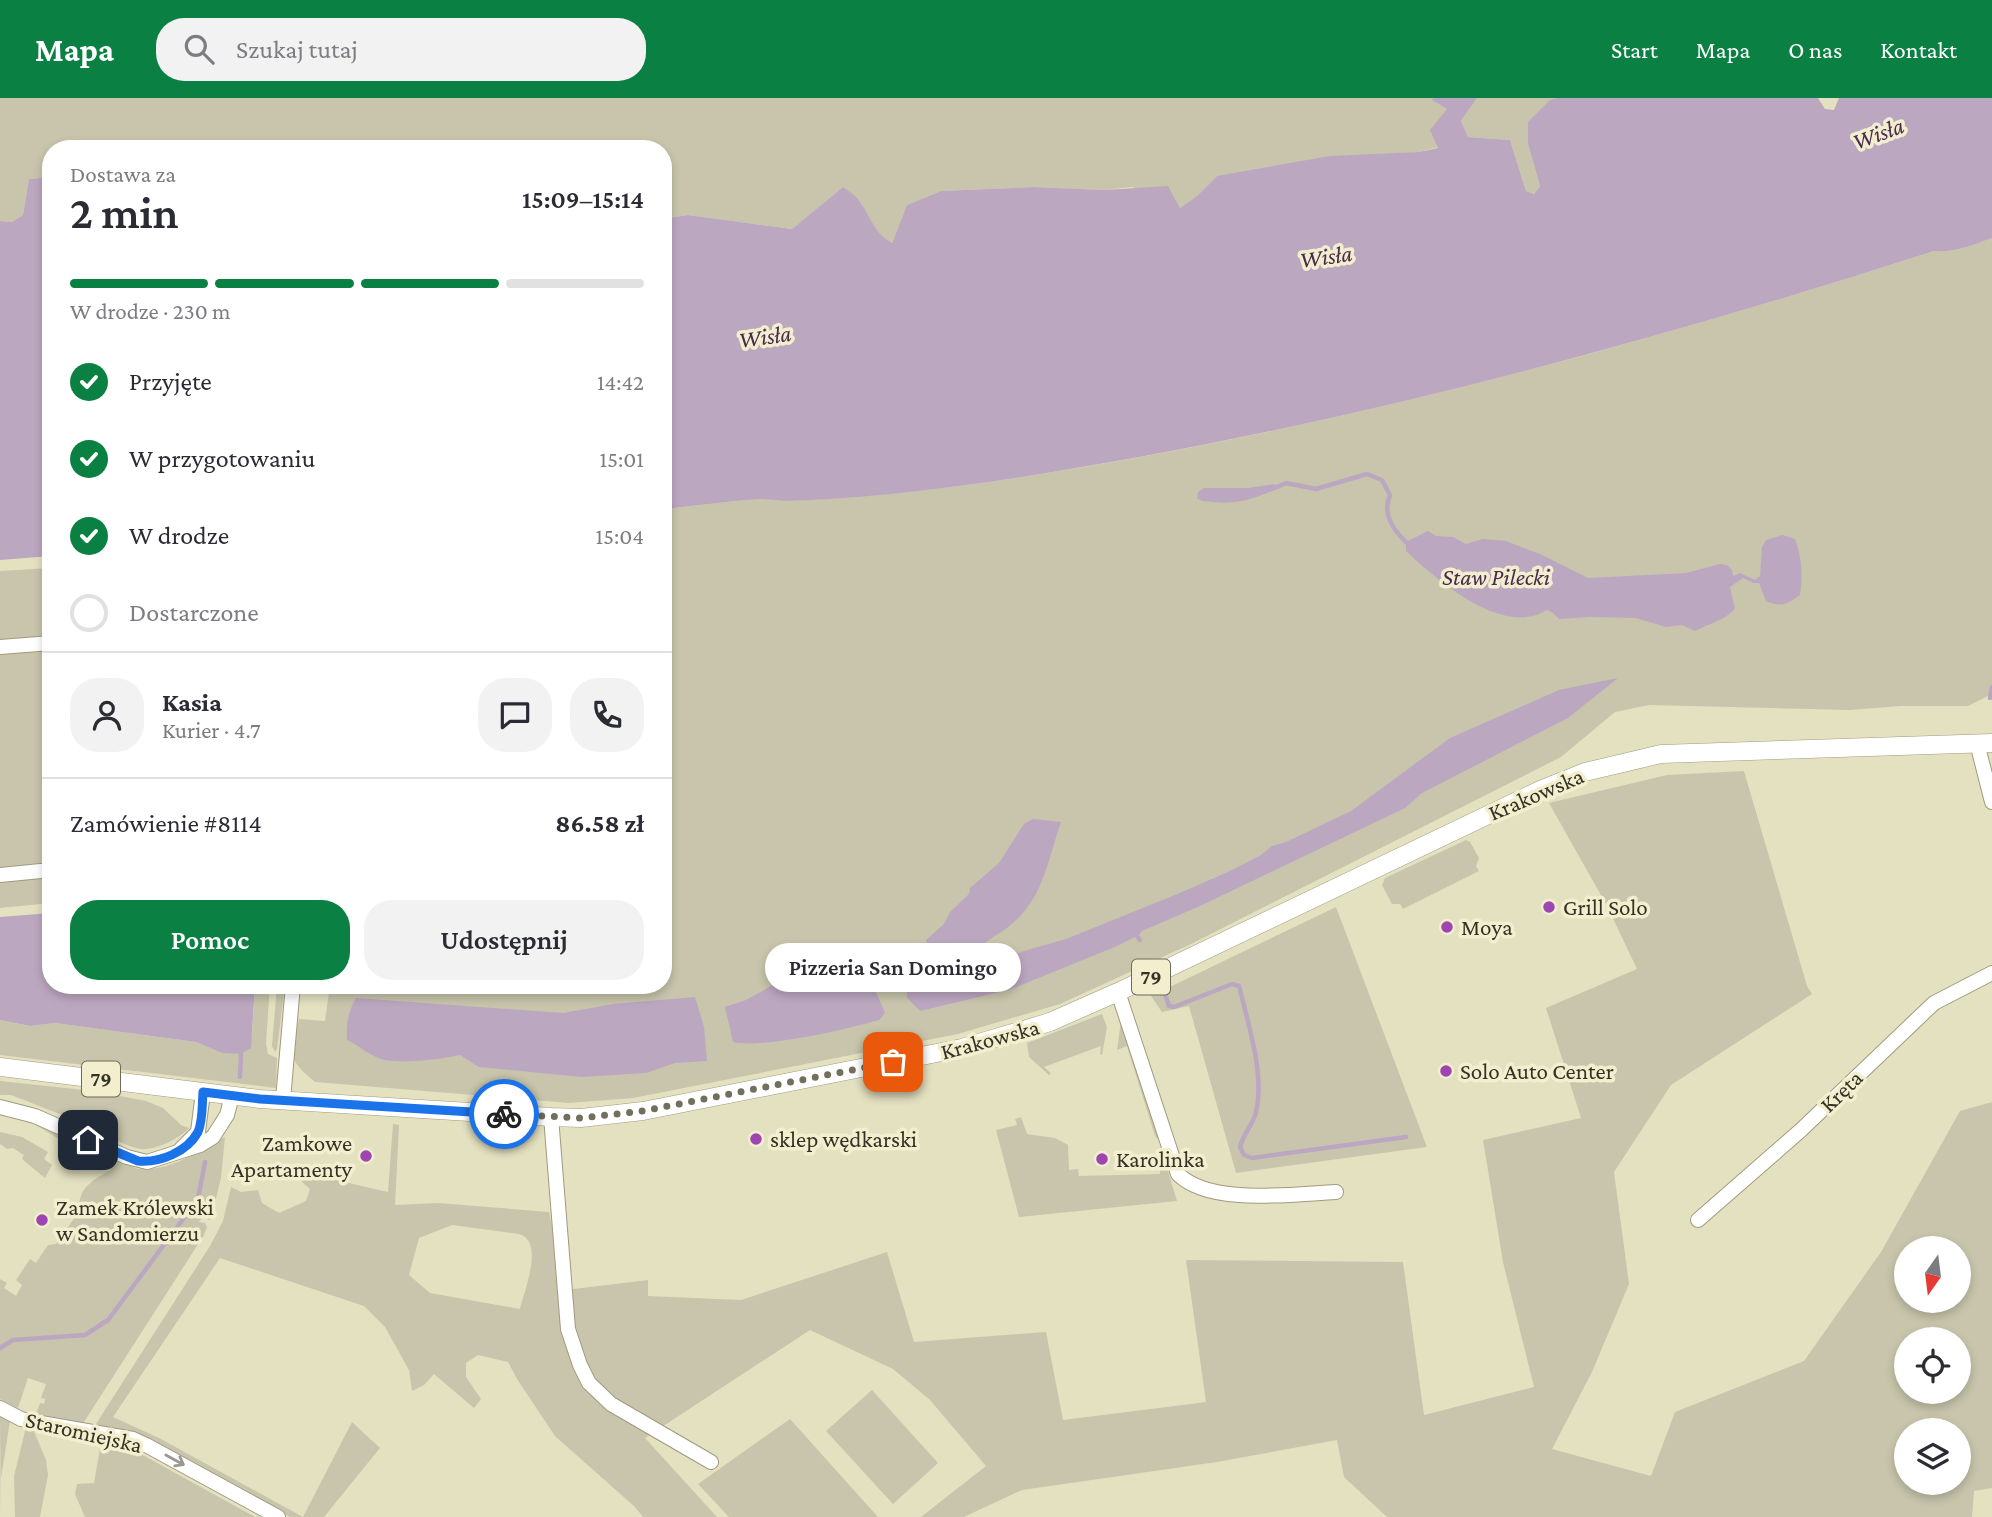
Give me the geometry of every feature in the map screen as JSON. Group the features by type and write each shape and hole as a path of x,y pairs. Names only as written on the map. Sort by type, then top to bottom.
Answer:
{"main road":[{"name":"Krakowska","path":"232,1096 581,1118 643,1111 962,1048 1050,1022 1118,992 1540,790 1585,772 1661,754 1984,743"},
{"name":"79","path":"0,1066 232,1096"}],"street":[{"path":"0,647 42,644"},
{"path":"1984,743 1992,802"},
{"path":"0,875 42,871"},
{"name":"Kręta","path":"1698,1220 1801,1130 1934,1003 1992,973"},
{"path":"1118,992 1178,1174 1187,1183 1231,1195 1336,1192"},
{"path":"283,1100 292,994"},
{"path":"175,1154 198,1132 203,1092"},
{"path":"0,1107 35,1116 138,1161 147,1162 200,1145 213,1137 227,1115 232,1096"},
{"path":"551,1117 568,1329 580,1365 589,1382 611,1404 711,1462"},
{"name":"Staromiejska","path":"0,1408 21,1419 139,1442 278,1517"}],"shaded area":[{"path":"0,98 1433,98 1447,109 1438,147 1419,152 1217,176 1180,208 1132,187 1105,190 1033,187 941,191 907,205 892,243 877,230 852,193 843,187 792,229 688,215 672,218 672,140 42,140 42,178 29,179 23,215 12,222 0,221"},
{"path":"1477,98 1557,98 1550,100 1528,144 1540,186 1534,194 1526,191 1510,140 1468,137 1461,121"},
{"path":"1992,238 1992,694 1968,706 1901,706 1849,710 1649,705 1615,712 1561,757 1191,944 1060,1004 958,1034 633,1098 569,1103 315,1082 295,1061 293,1048 299,1019 325,1021 329,994 672,994 672,508 761,499 787,501 863,496 989,482 1230,440 1466,386 1701,323 1934,251 1971,246"},
{"path":"42,569 42,904 0,908 0,571"},
{"path":"1744,771 1807,986 1812,994 1671,1085 1614,1172 1629,1284 1592,1372 1552,1449 1651,1476 1675,1412 1804,1361 1881,1252 1960,1111 1992,1102 1992,1488 1974,1491 1972,1517 1387,1517 1344,1477 1337,1440 1217,1462 1022,1490 964,1517 921,1517 986,1466 930,1400 893,1369 810,1330 645,1438 717,1517 643,1517 555,1436 508,1362 478,1355 466,1363 466,1377 481,1399 474,1408 434,1374 424,1385 412,1391 409,1370 385,1327 364,1306 220,1258 113,1417 159,1438 303,1517 290,1517 139,1435 94,1427 210,1246 223,1221 231,1187 241,1192 258,1190 262,1203 279,1213 306,1201 310,1189 302,1182 299,1171 326,1165 344,1182 388,1192 393,1124 399,1125 395,1205 438,1203 549,1212 565,1290 648,1280 648,1296 741,1300 887,1252 914,1342 1046,1332 1063,1420 1206,1402 1186,1260 1403,1262 1424,1415 1534,1387 1503,1262 1483,1140 1581,1118 1546,1008 1637,969 1607,906 1549,803 1667,775","holes":["452,1225 519,1234 527,1238 531,1246 531,1267 520,1309 430,1293 409,1275 419,1238"]},
{"path":"1466,840 1479,858 1476,866 1479,871 1403,909 1400,904 1392,904 1382,885 1385,878"},
{"path":"1336,907 1427,1147 1236,1173 1189,1006 1162,1012 1151,996"},
{"path":"254,994 269,994 266,1044 268,1054 277,1058 276,1088 0,1055 0,1020 30,1026 55,1023 196,1042 222,1053 252,1037"},
{"path":"276,994 284,994 275,1052 272,1046"},
{"path":"1102,1014 1107,1027 1102,1055 1101,1046 1044,1067 1051,1073 1049,1075 1029,1057 1027,1043"},
{"path":"1121,1021 1165,1147 1155,1136 1127,1046 1117,1050"},
{"path":"0,1081 94,1091 146,1101 163,1108 181,1125 189,1128 163,1145 140,1149 11,1095 0,1095"},
{"path":"0,1115 28,1120 138,1169 173,1164 225,1137 221,1178 211,1219 203,1216 199,1222 205,1223 207,1227 204,1235 82,1425 36,1414 40,1403 44,1404 45,1399 41,1398 46,1384 28,1378 18,1408 0,1399 0,1279 7,1283 4,1288 16,1296 22,1285 16,1280 30,1259 36,1263 48,1245 56,1244 80,1210 84,1190 111,1170 98,1155 91,1158 85,1152 74,1149 75,1146 32,1123"},
{"path":"1021,1117 1027,1134 1055,1138 1068,1145 1069,1170 1078,1169 1079,1176 1160,1174 1160,1145 1177,1201 1019,1217 996,1130 1017,1125 1015,1119"},
{"path":"0,1132 22,1137 48,1152 44,1159 52,1165 45,1178 22,1159 24,1155 0,1144"},
{"path":"872,1390 938,1463 893,1504 826,1431"},
{"path":"0,1416 10,1421 1,1478 1,1517"},
{"path":"790,1419 878,1517 729,1517 698,1484"},
{"path":"352,1422 380,1448 324,1517 303,1517"},
{"path":"26,1427 33,1429 46,1460 48,1475 40,1517 15,1517 14,1476"},
{"path":"101,1443 139,1453 255,1517 85,1517 75,1494 77,1484 94,1483"}],"water":[{"name":"Wisła","path":"1477,98 1461,121 1468,137 1510,140 1526,191 1534,194 1540,186 1528,144 1528,122 1550,100 1557,98 1818,98 1825,109 1834,110 1839,98 1992,98 1992,238 1956,250 1934,251 1701,323 1466,386 1229,440 989,482 863,496 787,501 764,499 672,508 672,218 688,215 792,229 843,187 859,200 878,230 892,243 907,205 941,191 1033,187 1105,190 1168,186 1180,208 1217,176 1330,156 1419,152 1438,148 1430,130 1447,109 1432,100"},
{"path":"42,178 42,557 0,560 0,221 12,222 23,215 29,179"},
{"path":"1274,484 1280,488 1239,502 1205,502 1197,498 1198,492 1204,488 1249,488"},
{"name":"Staw Pilecki","path":"1428,531 1436,536 1453,537 1466,544 1483,539 1506,541 1540,554 1588,578 1686,573 1720,564 1727,565 1733,576 1740,573 1755,580 1760,576 1762,547 1766,540 1782,535 1795,539 1801,567 1800,595 1784,604 1771,603 1766,601 1759,583 1743,578 1730,587 1735,609 1695,631 1682,625 1666,627 1636,618 1559,619 1547,610 1530,617 1511,617 1472,602 1453,590 1406,551 1406,542"},
{"path":"1618,678 1568,718 1422,793 1405,808 1142,931 1117,946 1012,989 920,1011 907,998 907,988 927,983 932,972 926,940 943,925 951,911 969,894 970,888 999,863 1024,824 1033,819 1061,822 1038,889 1032,901 1013,923 964,958 990,965 1024,951 1066,939 1175,895 1228,872 1261,855 1272,846 1351,811 1450,738 1559,690"},
{"path":"42,914 42,994 254,994 251,1048 241,1054 222,1053 196,1042 55,1023 30,1026 0,1020 0,917"},
{"path":"862,959 885,1013 879,1020 784,1040 764,1043 733,1042 725,1007 746,1000 814,962"},
{"path":"695,997 704,1027 707,1061 675,1063 646,1073 581,1077 479,1067 460,1055 430,1060 383,1060 347,1040 348,1018 356,998 563,1013 613,1004"}],"waterway":[{"path":"1277,487 1286,483 1316,489 1367,474 1382,480 1390,495 1387,508 1390,521 1406,542"},
{"path":"1990,698 1992,687"},
{"path":"1137,936 1140,940"},
{"path":"1165,994 1169,1006 1174,1007 1232,984 1239,986 1254,1049 1258,1082 1256,1112 1240,1147 1244,1155 1252,1158 1406,1137"},
{"path":"240,1077 241,1054"},
{"path":"0,1348 13,1340 85,1335 108,1320 198,1199 205,1162"}],"way so far":[{"path":"504,1114 581,1118 615,1115 893,1062"}],"place":[{"name":"Grill Solo","path":"1549,907"},
{"name":"Moya","path":"1447,927"},
{"name":"Pizzeria San Domingo","path":"893,1062"},
{"name":"Solo Auto Center","path":"1446,1071"},
{"name":"sklep wędkarski","path":"756,1139"},
{"name":"Zamkowe Apartamenty","path":"366,1156"},
{"name":"Karolinka","path":"1102,1159"},
{"name":"Zamek Królewski w Sandomierzu","path":"42,1220"}],"route":[{"path":"88,1140 138,1161 147,1162 175,1154 198,1132 203,1092 260,1099 504,1114"}]}
